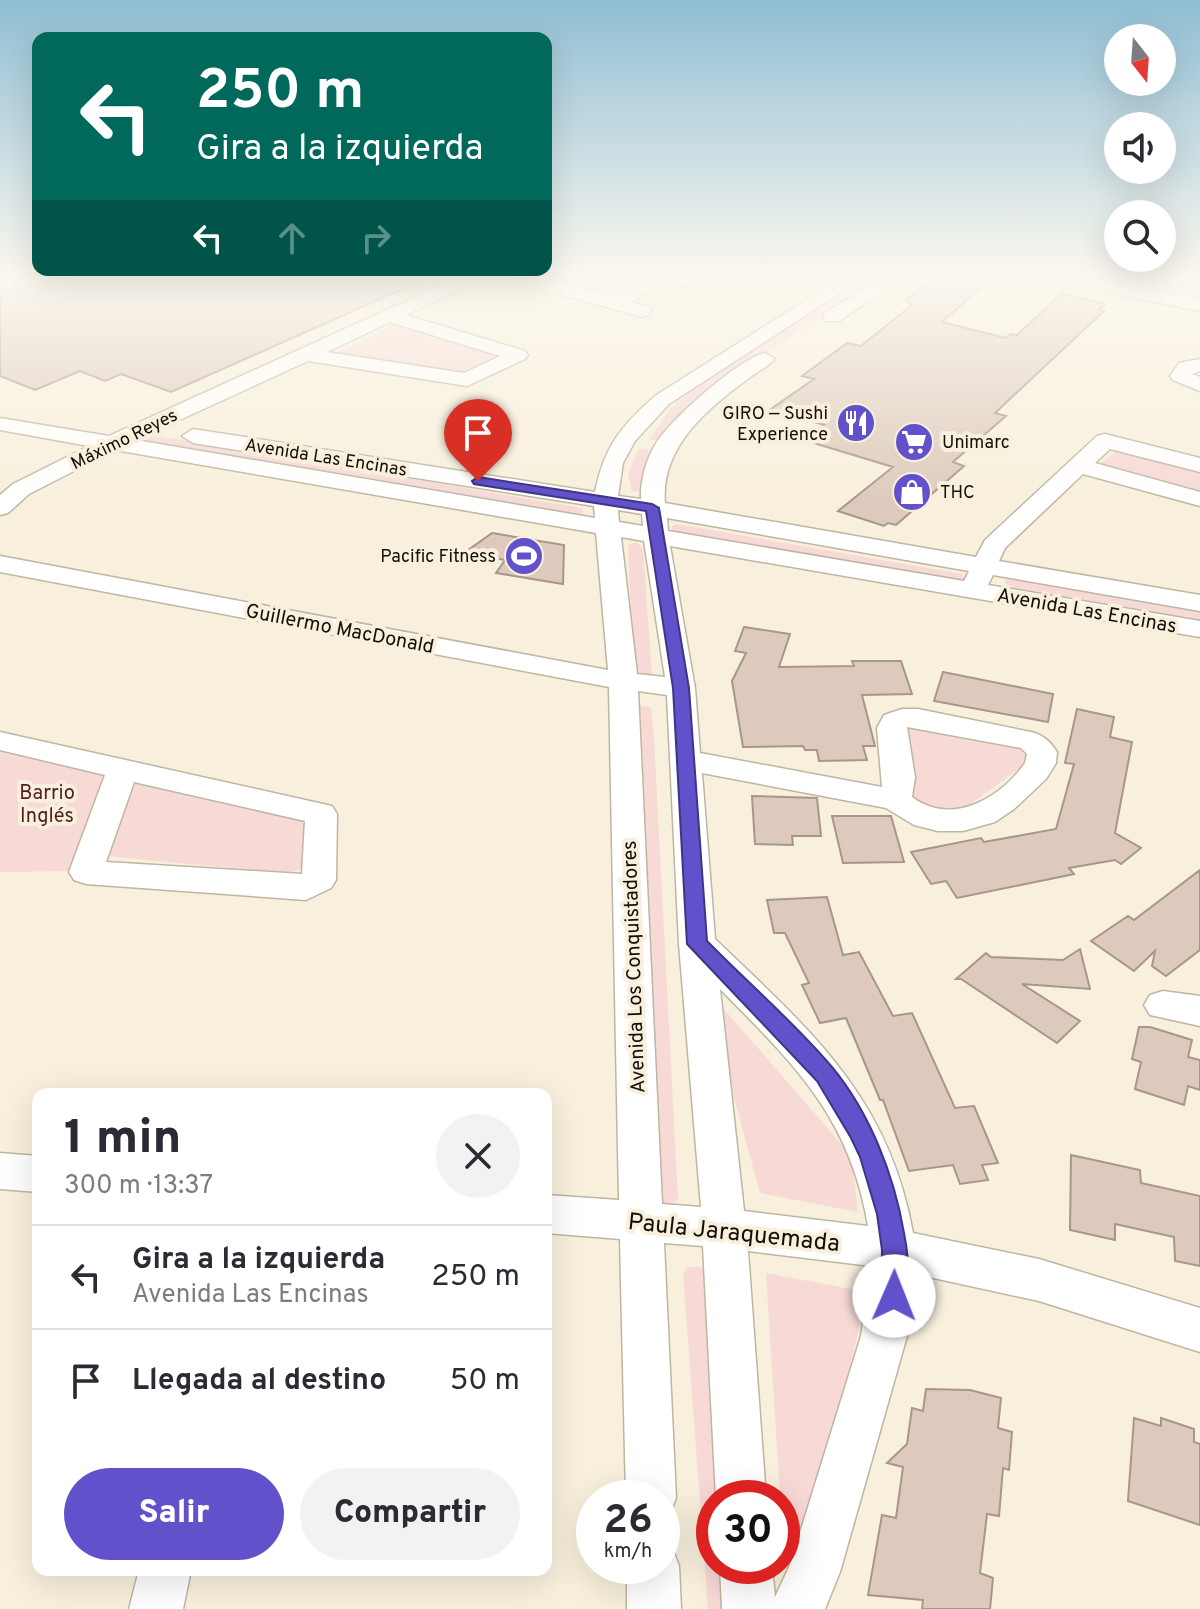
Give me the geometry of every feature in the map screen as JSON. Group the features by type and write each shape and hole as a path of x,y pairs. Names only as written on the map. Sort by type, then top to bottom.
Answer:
{"street":[{"path":"302,354 467,380 518,355 512,353"},
{"name":"Avenida Los Conquistadores","path":"650,1480 623,681 606,515 612,463 636,424 662,400 736,353"},
{"path":"740,1480 724,1227 697,944 681,688 654,523 652,486 664,448 692,414 741,374 775,353"},
{"name":"Máximo Reyes","path":"0,508 21,489 302,354"},
{"path":"1200,365 1186,367 1180,376 1200,385"},
{"name":"Avenida Las Encinas","path":"0,403 606,515 983,565 1200,603"},
{"name":"Avenida Las Encinas","path":"0,424 110,444 606,515"},
{"path":"624,440 664,448"},
{"path":"983,565 994,545 1105,441 1200,465"},
{"path":"1080,466 1200,499"},
{"name":"Avenida Las Encinas","path":"654,523 974,591 1200,629"},
{"name":"Guillermo MacDonald","path":"0,564 623,681 681,688"},
{"name":"Avenida Las Encinas","path":"974,591 983,565"},
{"path":"686,760 896,800 907,810 932,819 952,821 982,816 1033,775 1042,763 1042,752 1028,740 918,718 898,719 892,728 899,777 896,800"},
{"path":"0,741 321,814 319,880 306,888 86,872 123,769"},
{"path":"697,944 825,1074 872,1156 889,1214 895,1250 894,1296 884,1336 814,1572 797,1609"},
{"path":"1163,1005 1200,1011"},
{"path":"0,1171 32,1174"},
{"name":"Paula Jaraquemada","path":"552,1214 724,1227 895,1250 1000,1271 1200,1330"},
{"path":"156,1609 164,1576"},
{"path":"653,1584 654,1609"},
{"path":"747,1584 749,1609"}],"green space":[{"path":"338,353 497,353 507,356 471,375 331,357"},
{"path":"748,353 766,353 706,393 660,441 649,439 671,408"},
{"path":"154,435 582,508 583,513 577,516 141,443"},
{"path":"639,448 655,451 645,492 632,491 628,474"},
{"path":"1121,448 1200,469 1200,496 1106,469 1101,463"},
{"path":"677,524 962,574 965,581 956,583 672,532 672,526"},
{"path":"637,542 643,550 652,675 633,672 628,545"},
{"path":"1009,577 1200,611 1200,622 1015,588 1006,584 1005,580"},
{"path":"631,705 651,707 654,739 678,1200 665,1205 654,1203"},
{"path":"913,724 1027,748 1028,762 961,811 938,811 914,799 911,794 903,732"},
{"name":"Barrio Inglés","path":"0,746 108,769 74,871 0,872"},
{"path":"127,779 310,817 301,869 286,873 105,856"},
{"path":"703,985 851,1155 858,1212 760,1193"},
{"path":"687,1267 700,1267 712,1278 727,1480 698,1480 683,1274"},
{"path":"766,1273 867,1292 811,1541 800,1542 800,1480 779,1480"},
{"path":"706,1584 733,1584 735,1609 708,1609"}],"building":[{"path":"0,353 258,353 171,392 121,374 105,381 80,371 35,390 0,376"},
{"path":"833,353 1059,353 995,413 1006,416 953,462 964,466 896,525 888,523 884,526 838,511 893,467 804,440 824,425 771,409 814,379 802,376"},
{"name":"Pacific Fitness","path":"492,533 564,545 563,584 496,573 505,560 464,553"},
{"path":"744,627 790,634 779,667 854,666 852,661 901,661 912,694 862,695 875,746 863,746 867,760 819,761 817,750 805,750 803,746 743,747 732,681 746,653 735,651"},
{"path":"943,672 1053,694 1048,722 934,701"},
{"path":"1077,709 1114,717 1110,737 1132,742 1115,833 1141,848 1121,864 1115,860 1069,868 1074,874 957,898 946,881 931,884 911,852 981,838 984,842 1056,829 1074,764 1065,763"},
{"path":"752,796 817,798 821,836 792,836 793,845 755,844"},
{"path":"832,816 891,816 904,862 843,863"},
{"path":"1200,870 1200,950 1166,976 1152,966 1155,951 1134,971 1091,941 1128,916 1134,920"},
{"path":"827,897 843,955 859,952 893,1016 912,1013 955,1108 974,1106 998,1163 982,1165 988,1180 960,1184 953,1165 909,1171 883,1100 880,1100 846,1018 820,1023 802,985 809,983 785,933 774,933 767,900"},
{"path":"1080,949 1090,989 1022,984 1080,1021 1057,1043 961,979 956,979 986,953 991,957 1063,960"},
{"path":"1139,1027 1150,1027 1192,1040 1188,1057 1200,1060 1200,1090 1188,1086 1184,1105 1135,1089 1141,1062 1132,1059"},
{"path":"1071,1155 1140,1170 1141,1183 1200,1196 1200,1266 1175,1261 1174,1237 1115,1224 1115,1240 1070,1230"},
{"path":"926,1389 970,1390 1001,1398 998,1428 1012,1432 1009,1470 1003,1468 999,1516 987,1514 980,1573 993,1578 990,1609 922,1609 923,1600 868,1595 882,1515 896,1518 903,1467 887,1463 907,1444 912,1408 923,1411"},
{"path":"1134,1418 1161,1426 1161,1418 1194,1429 1194,1442 1200,1444 1200,1525 1128,1501"}],"place":[{"name":"GIRO — Sushi Experience","path":"856,423"},
{"name":"Unimarc","path":"914,442"},
{"name":"THC","path":"912,492"},
{"name":"Pacific Fitness","path":"524,556"}],"route":[{"path":"478,481 652,508 681,688 697,944 825,1074 859,1131 872,1156 889,1214 895,1250 894,1296"}]}
